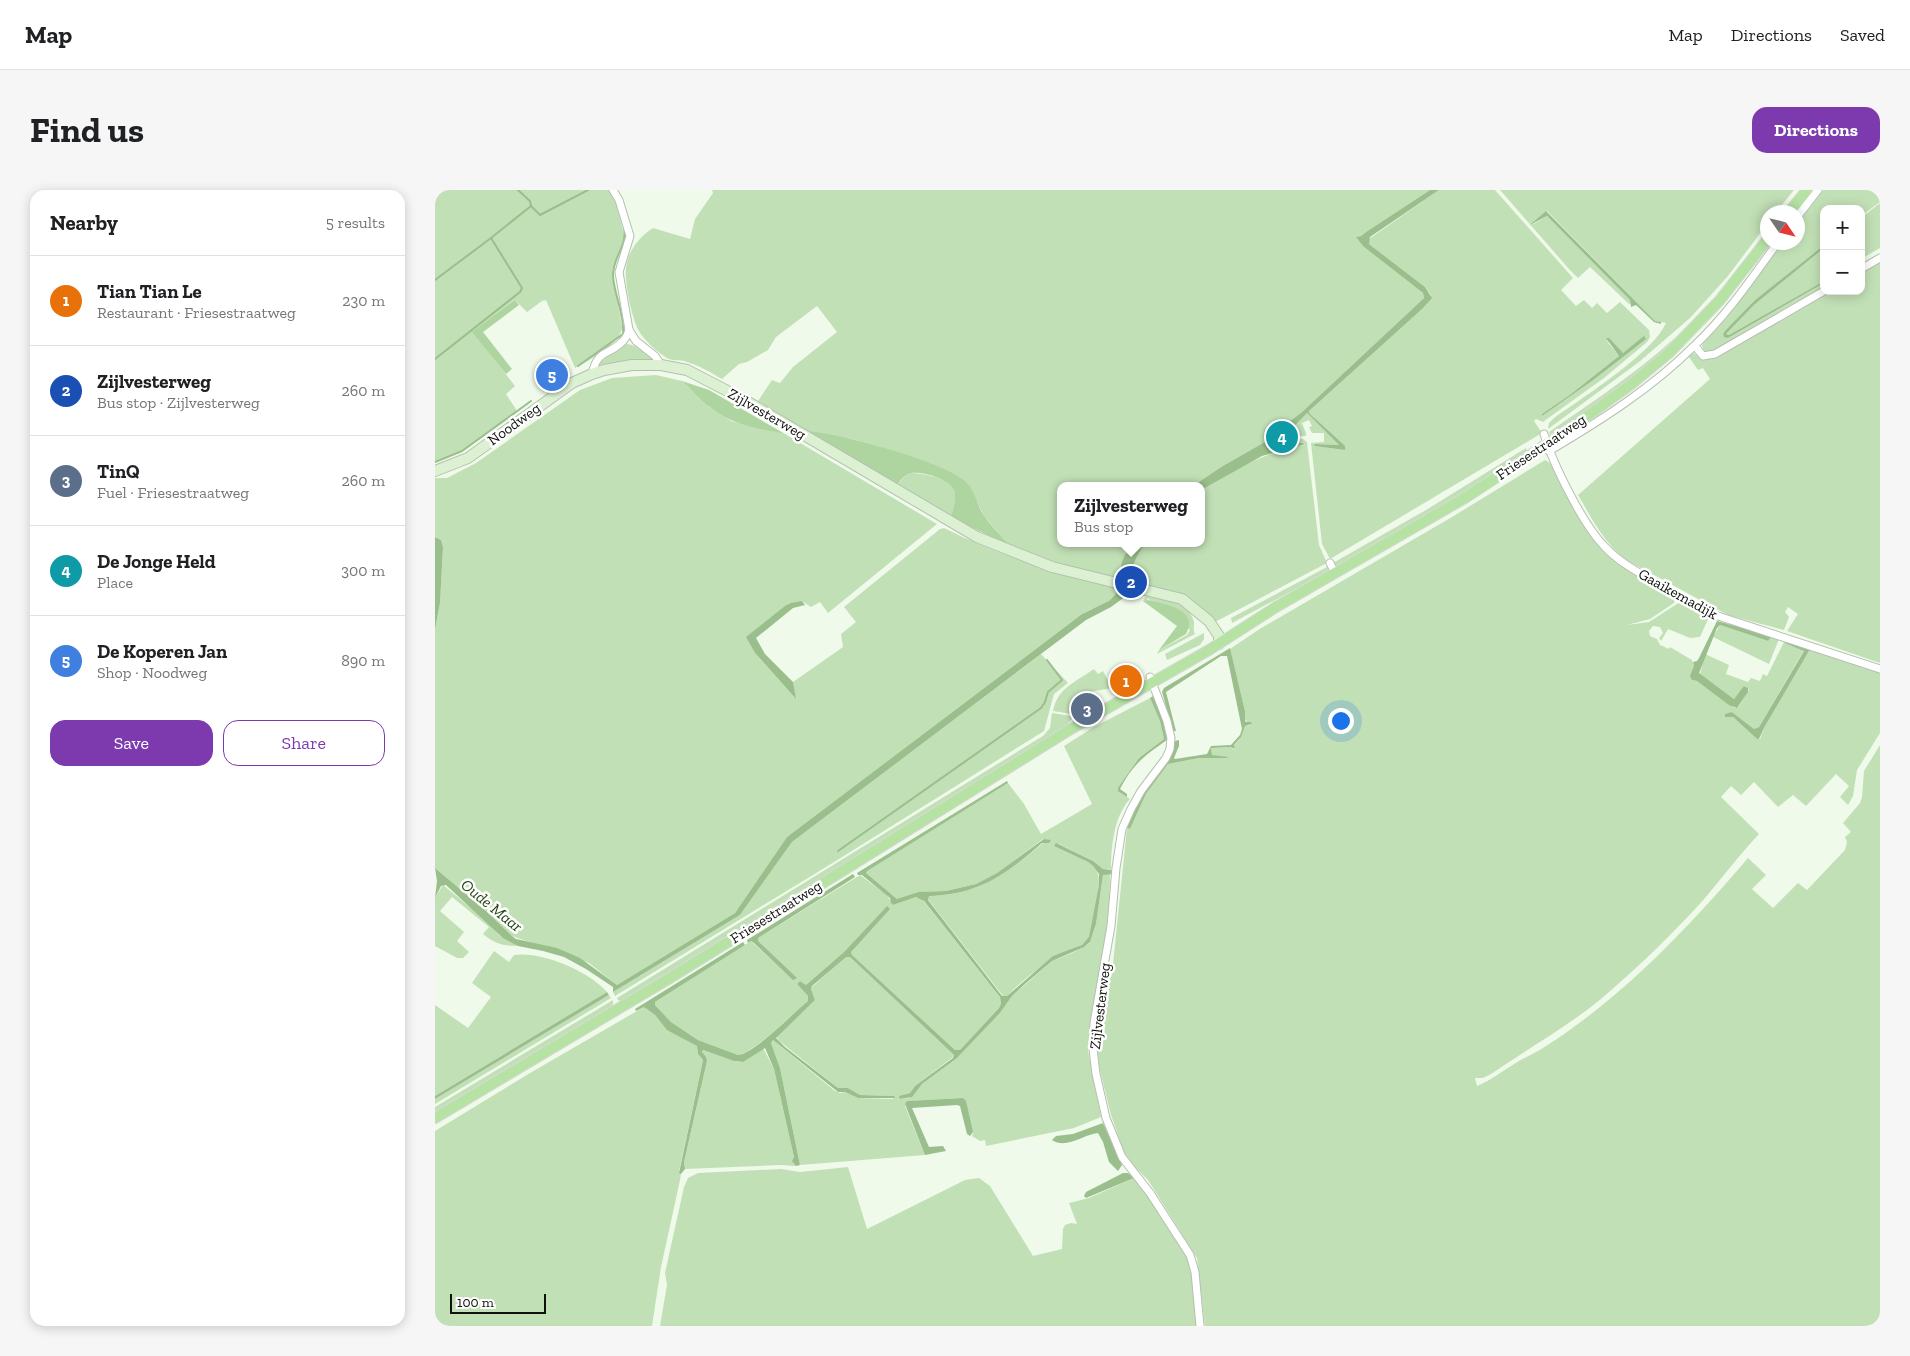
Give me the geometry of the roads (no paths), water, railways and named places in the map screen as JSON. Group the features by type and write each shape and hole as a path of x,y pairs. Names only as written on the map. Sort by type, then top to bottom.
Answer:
{"main road":[{"path":"1795,205 1807,190"},
{"name":"Friesestraatweg","path":"435,1118 670,978 1217,640 1465,498 1548,448 1669,353 1721,300 1760,249"},
{"name":"Zijlvesterweg","path":"592,374 632,365 661,365 687,370 743,400 977,536 1052,567 1177,597 1186,601 1209,621 1217,640"},
{"name":"Noodweg","path":"435,471 468,458 572,383 592,374"}],"street":[{"path":"613,190 619,200 630,236 619,272 629,330 636,341 655,356 661,365"},
{"path":"1805,207 1818,190"},
{"name":"Friesestraatweg","path":"1548,448 1584,430 1632,397 1695,346 1739,296 1772,250"},
{"path":"1865,267 1880,258"},
{"path":"1695,346 1703,356 1715,354 1820,293"},
{"path":"592,374 599,356 623,341 629,330"},
{"path":"623,341 636,341"},
{"name":"Gaaikemadijk","path":"1544,434 1548,448 1576,503 1594,533 1615,557 1692,604 1723,619 1880,669"},
{"path":"1330,563 1335,573"},
{"name":"Zijlvesterweg","path":"1151,680 1167,721 1171,738 1170,749 1166,758 1141,791 1131,808 1123,830 1111,926 1095,1023 1093,1049 1096,1074 1106,1118 1121,1157 1150,1193 1192,1260 1200,1326"}],"waterway":[{"path":"518,190 530,201 531,206"},
{"path":"435,359 520,292 522,288 491,238 531,206 540,215 588,190"},
{"path":"578,366 623,334 613,270 624,240 624,227"},
{"path":"435,280 491,238"},
{"path":"435,462 462,451 531,401"},
{"path":"838,851 1041,708 1048,692 1062,680 1047,660"}],"place":[{"name":"De Koperen Jan","path":"552,375"},
{"name":"De Jonge Held","path":"1282,437"},
{"name":"Zijlvesterweg","path":"1131,582"},
{"name":"Tian Tian Le","path":"1126,681"},
{"name":"TinQ","path":"1087,709"}],"water label":[{"name":"Oude Maar","path":"492,905"}]}
